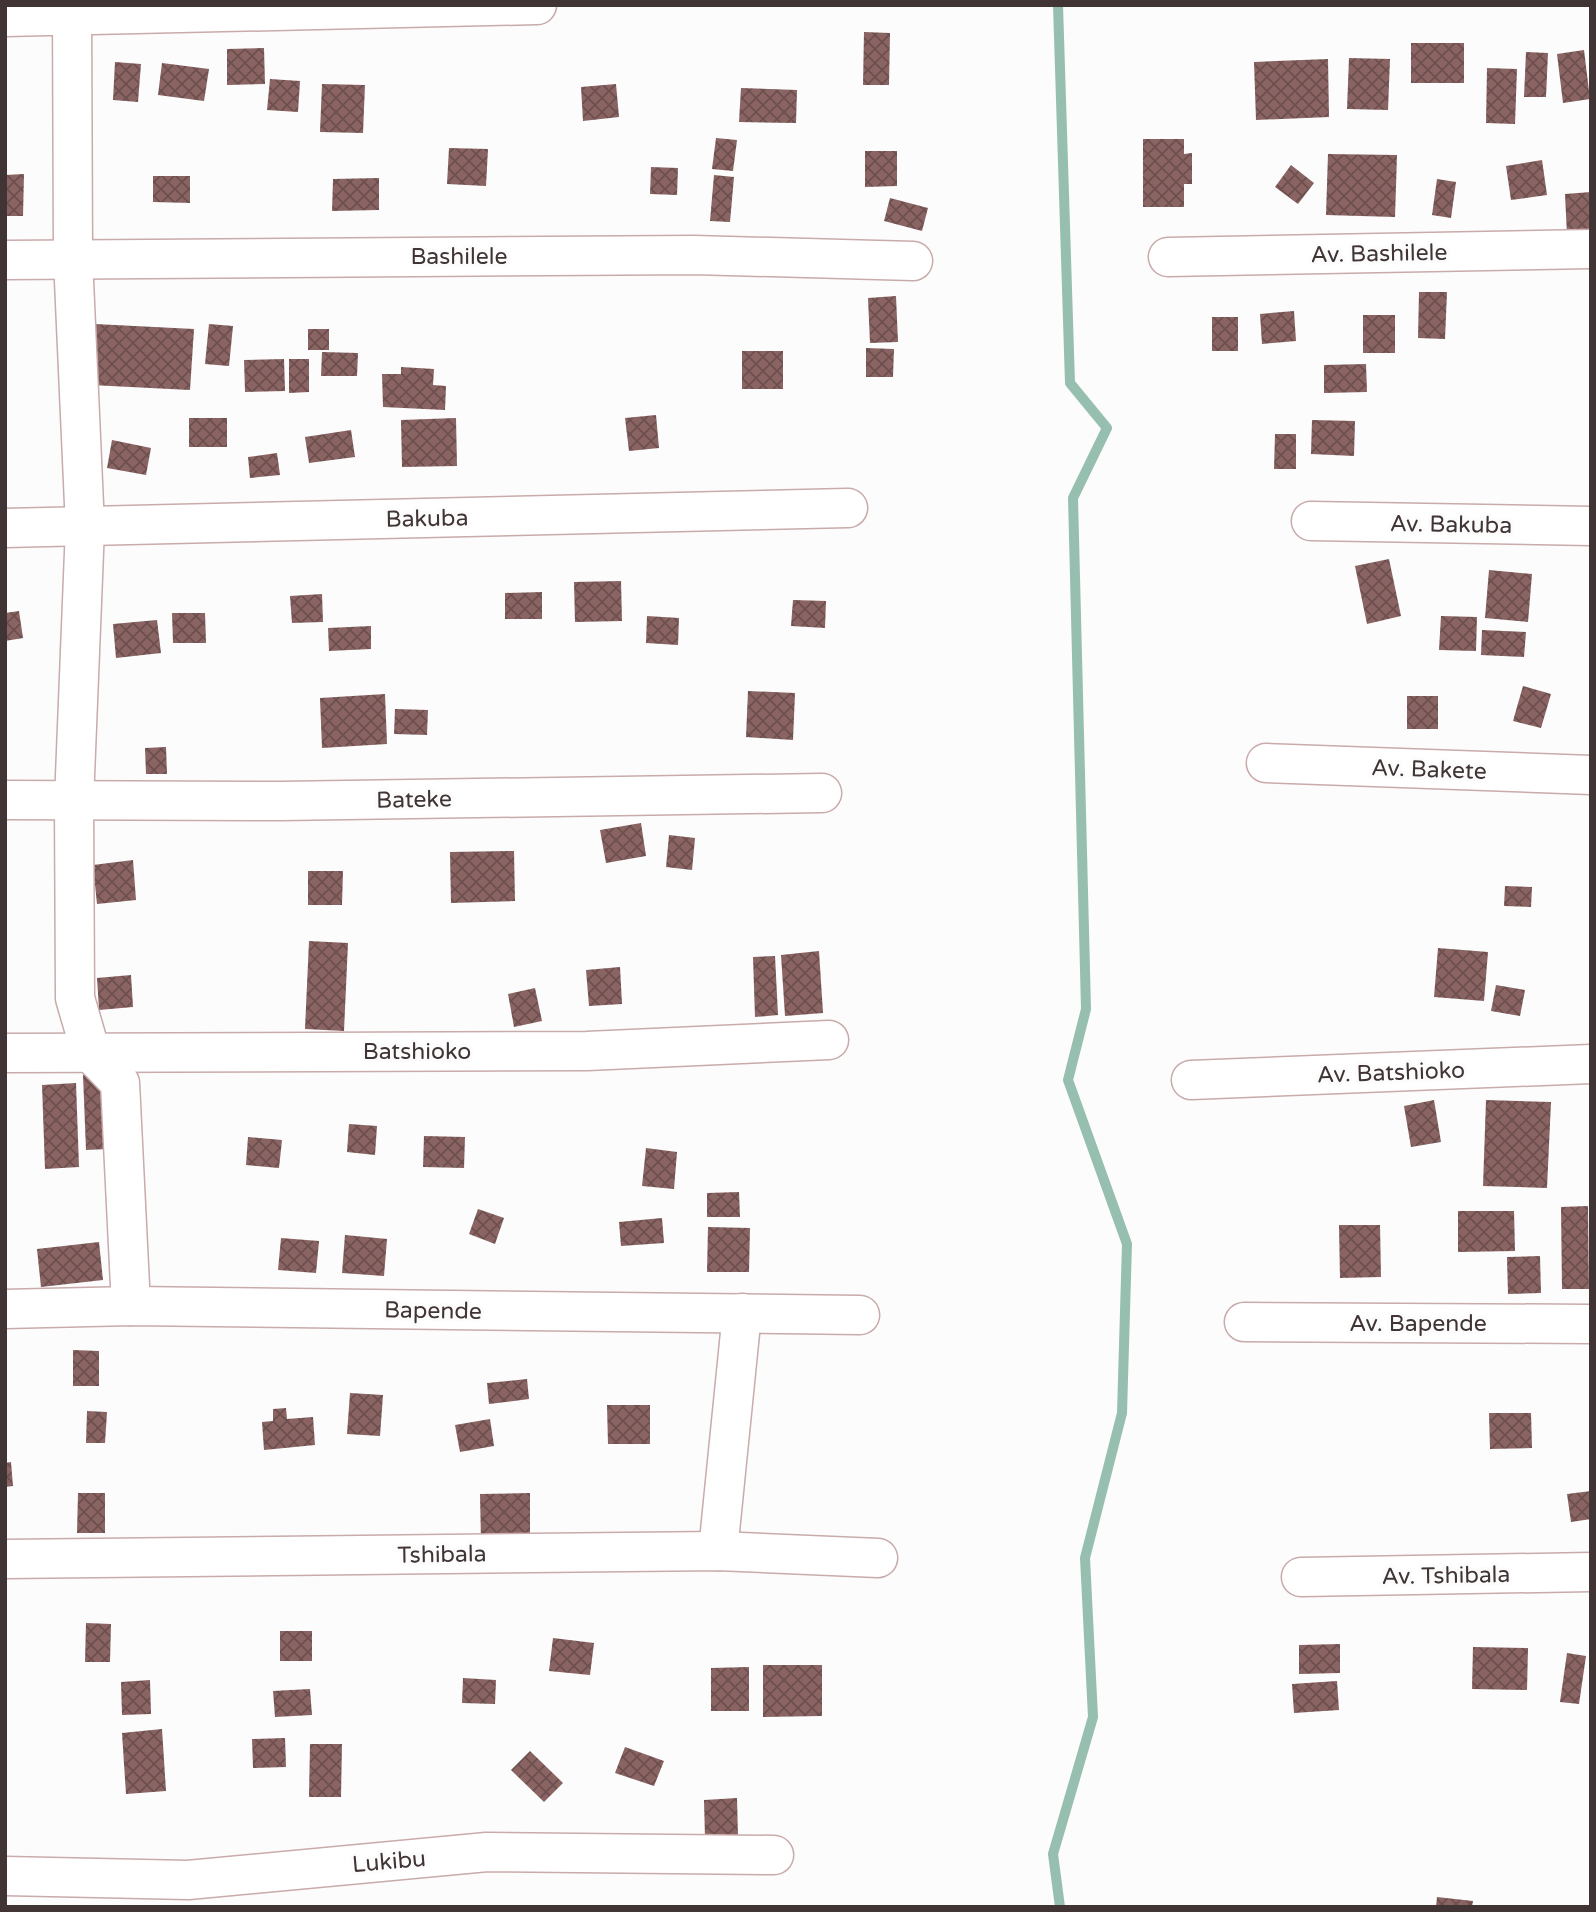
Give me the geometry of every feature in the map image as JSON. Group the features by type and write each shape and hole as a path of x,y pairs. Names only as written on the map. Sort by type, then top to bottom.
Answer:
{"street":[{"path":"5,17 72,11 537,5"},
{"path":"72,11 73,258 85,527 74,801 75,998 91,1053 120,1083 131,1306"},
{"name":"Av. Bashilele","path":"1168,257 1591,249"},
{"name":"Bashilele","path":"5,260 694,255 913,261"},
{"name":"Bakuba","path":"5,528 848,508"},
{"name":"Av. Bakuba","path":"1311,521 1591,526"},
{"name":"Av. Bakete","path":"1266,763 1591,775"},
{"name":"Bateke","path":"5,800 822,793"},
{"name":"Batshioko","path":"5,1053 587,1051 829,1040"},
{"name":"Av. Batshioko","path":"1191,1080 1591,1064"},
{"name":"Bapende","path":"5,1309 131,1306 860,1315"},
{"path":"718,1551 742,1314"},
{"name":"Av. Bapende","path":"1244,1322 1591,1324"},
{"name":"Tshibala","path":"5,1559 718,1551 878,1558"},
{"name":"Av. Tshibala","path":"1301,1577 1591,1572"},
{"name":"Lukibu","path":"5,1876 189,1893 487,1852 774,1855"}],"building":[{"path":"864,32 890,33 889,85 863,85"},
{"path":"1411,43 1464,43 1464,83 1411,83"},
{"path":"264,48 265,84 227,85 227,49"},
{"path":"1584,50 1590,99 1563,103 1557,54"},
{"path":"1526,52 1548,53 1546,97 1524,97"},
{"path":"1349,58 1390,59 1388,110 1347,109"},
{"path":"1328,59 1329,117 1256,120 1254,62"},
{"path":"115,62 141,64 138,102 113,100"},
{"path":"162,63 209,69 204,101 158,95"},
{"path":"1487,68 1517,69 1515,124 1486,123"},
{"path":"270,79 300,81 298,112 267,110"},
{"path":"322,84 365,85 363,133 320,132"},
{"path":"616,84 619,117 583,121 581,87"},
{"path":"741,88 797,90 796,123 739,122"},
{"path":"716,138 737,140 733,171 712,169"},
{"path":"1143,139 1184,139 1184,154 1192,153 1192,184 1184,184 1184,207 1143,207"},
{"path":"449,148 488,149 486,186 447,184"},
{"path":"865,151 897,151 897,186 865,187"},
{"path":"1328,154 1397,155 1395,217 1326,215"},
{"path":"1542,160 1547,195 1511,200 1506,166"},
{"path":"1291,165 1314,183 1298,204 1275,187"},
{"path":"651,167 678,168 677,195 650,194"},
{"path":"24,174 23,216 5,216 5,175"},
{"path":"714,175 734,177 730,222 710,221"},
{"path":"153,176 190,176 190,203 153,202"},
{"path":"379,178 379,210 332,211 333,179"},
{"path":"1437,179 1456,182 1451,218 1432,215"},
{"path":"1591,192 1591,233 1567,235 1565,194"},
{"path":"890,198 928,208 922,231 884,221"},
{"path":"1419,292 1447,292 1445,339 1418,338"},
{"path":"896,296 898,342 870,343 868,298"},
{"path":"1294,311 1296,341 1262,344 1260,314"},
{"path":"1363,315 1395,315 1395,353 1363,353"},
{"path":"1212,317 1238,317 1238,351 1212,351"},
{"path":"95,324 194,329 190,390 91,385"},
{"path":"209,324 233,326 229,366 205,364"},
{"path":"308,329 329,329 329,350 308,350"},
{"path":"866,348 894,349 893,377 866,377"},
{"path":"742,351 783,351 783,389 742,389"},
{"path":"322,352 358,353 357,376 321,376"},
{"path":"284,359 285,391 245,392 244,360"},
{"path":"289,359 309,359 309,392 289,393"},
{"path":"1366,364 1367,392 1324,393 1324,365"},
{"path":"401,367 434,369 433,385 446,386 445,410 383,407 382,374 401,374"},
{"path":"656,415 659,448 629,451 625,418"},
{"path":"189,418 227,418 227,447 189,447"},
{"path":"456,418 457,466 402,467 401,420"},
{"path":"1312,420 1355,421 1354,456 1311,454"},
{"path":"351,430 355,457 309,463 305,437"},
{"path":"1275,434 1296,434 1296,469 1274,469"},
{"path":"112,440 151,448 146,475 107,468"},
{"path":"277,453 280,475 250,478 248,457"},
{"path":"1389,559 1401,616 1367,624 1355,566"},
{"path":"1489,570 1532,574 1528,622 1485,618"},
{"path":"621,581 622,621 575,622 574,582"},
{"path":"542,592 542,619 505,619 505,593"},
{"path":"322,594 323,622 292,623 290,596"},
{"path":"793,600 826,601 825,628 791,626"},
{"path":"19,611 23,638 5,641 5,613"},
{"path":"172,613 205,613 206,643 173,643"},
{"path":"647,616 679,618 678,645 646,643"},
{"path":"1441,616 1477,617 1476,651 1439,650"},
{"path":"157,620 161,653 116,658 113,624"},
{"path":"371,626 371,649 329,651 328,628"},
{"path":"1482,630 1526,632 1524,657 1481,655"},
{"path":"1523,686 1551,694 1541,728 1513,721"},
{"path":"748,691 795,693 793,740 746,737"},
{"path":"385,694 387,744 322,748 320,698"},
{"path":"1407,696 1438,696 1438,729 1407,729"},
{"path":"395,709 428,710 427,735 394,734"},
{"path":"166,747 167,774 146,774 145,748"},
{"path":"641,823 646,856 606,863 600,830"},
{"path":"669,835 695,838 692,870 666,867"},
{"path":"514,851 515,901 451,903 450,852"},
{"path":"133,860 136,900 97,904 93,865"},
{"path":"308,871 343,871 342,905 308,905"},
{"path":"1505,886 1532,887 1531,907 1504,906"},
{"path":"309,941 348,943 344,1031 305,1029"},
{"path":"1438,948 1488,952 1484,1001 1434,997"},
{"path":"819,951 823,1013 785,1016 781,955"},
{"path":"775,956 778,1015 755,1017 753,957"},
{"path":"620,967 622,1004 589,1006 586,970"},
{"path":"131,975 133,1007 99,1010 97,978"},
{"path":"1496,985 1525,990 1520,1016 1491,1011"},
{"path":"535,988 542,1021 514,1027 508,994"},
{"path":"104,1074 107,1149 86,1150 83,1075"},
{"path":"76,1083 79,1167 45,1169 42,1085"},
{"path":"1434,1100 1441,1142 1411,1147 1404,1106"},
{"path":"1486,1100 1551,1102 1547,1188 1483,1186"},
{"path":"349,1124 377,1126 375,1155 347,1152"},
{"path":"424,1136 465,1137 464,1168 423,1167"},
{"path":"248,1137 282,1140 279,1168 246,1165"},
{"path":"646,1148 677,1152 674,1189 642,1186"},
{"path":"739,1192 740,1217 707,1217 707,1193"},
{"path":"1588,1206 1589,1289 1562,1289 1561,1207"},
{"path":"478,1209 504,1218 495,1244 469,1234"},
{"path":"1458,1211 1514,1211 1515,1251 1458,1252"},
{"path":"662,1218 664,1243 621,1246 619,1222"},
{"path":"1339,1225 1380,1225 1381,1277 1340,1278"},
{"path":"708,1227 750,1228 749,1272 707,1272"},
{"path":"345,1235 387,1239 384,1276 342,1273"},
{"path":"281,1238 319,1241 316,1273 278,1270"},
{"path":"99,1242 103,1280 41,1287 37,1249"},
{"path":"1540,1256 1541,1293 1508,1294 1507,1257"},
{"path":"73,1350 99,1351 99,1386 73,1386"},
{"path":"527,1379 529,1399 489,1404 487,1383"},
{"path":"350,1393 383,1395 380,1436 347,1434"},
{"path":"607,1405 650,1405 650,1444 608,1444"},
{"path":"286,1408 287,1419 313,1417 315,1445 264,1450 262,1422 273,1421 273,1409"},
{"path":"87,1411 107,1412 105,1443 86,1443"},
{"path":"1489,1413 1531,1413 1532,1448 1490,1449"},
{"path":"490,1419 494,1446 460,1452 455,1425"},
{"path":"11,1462 13,1486 5,1487 5,1463"},
{"path":"1591,1491 1591,1519 1571,1522 1567,1494"},
{"path":"78,1493 105,1493 105,1533 77,1533"},
{"path":"530,1493 530,1540 481,1540 480,1494"},
{"path":"86,1623 111,1624 110,1662 85,1662"},
{"path":"280,1631 312,1631 312,1661 280,1661"},
{"path":"553,1638 594,1643 590,1675 549,1671"},
{"path":"1340,1644 1340,1673 1299,1674 1299,1645"},
{"path":"1473,1647 1528,1648 1527,1690 1472,1689"},
{"path":"1567,1653 1586,1656 1579,1704 1560,1702"},
{"path":"763,1665 822,1665 822,1716 763,1717"},
{"path":"749,1667 749,1711 711,1711 711,1668"},
{"path":"463,1678 496,1680 495,1704 462,1703"},
{"path":"150,1680 151,1714 122,1715 121,1682"},
{"path":"1337,1681 1339,1710 1294,1713 1292,1684"},
{"path":"310,1689 312,1715 275,1717 273,1691"},
{"path":"162,1729 166,1791 126,1794 122,1733"},
{"path":"285,1738 286,1767 253,1768 252,1739"},
{"path":"310,1744 342,1744 341,1797 309,1797"},
{"path":"625,1747 664,1761 654,1786 615,1773"},
{"path":"530,1751 563,1783 544,1802 511,1770"},
{"path":"737,1798 738,1837 705,1838 704,1800"},
{"path":"1437,1897 1473,1901 1472,1907 1436,1907"}],"waterway":[{"path":"1058,5 1070,383 1107,428 1073,498 1086,1009 1068,1080 1127,1244 1122,1413 1085,1558 1093,1717 1053,1854 1060,1907"}]}
